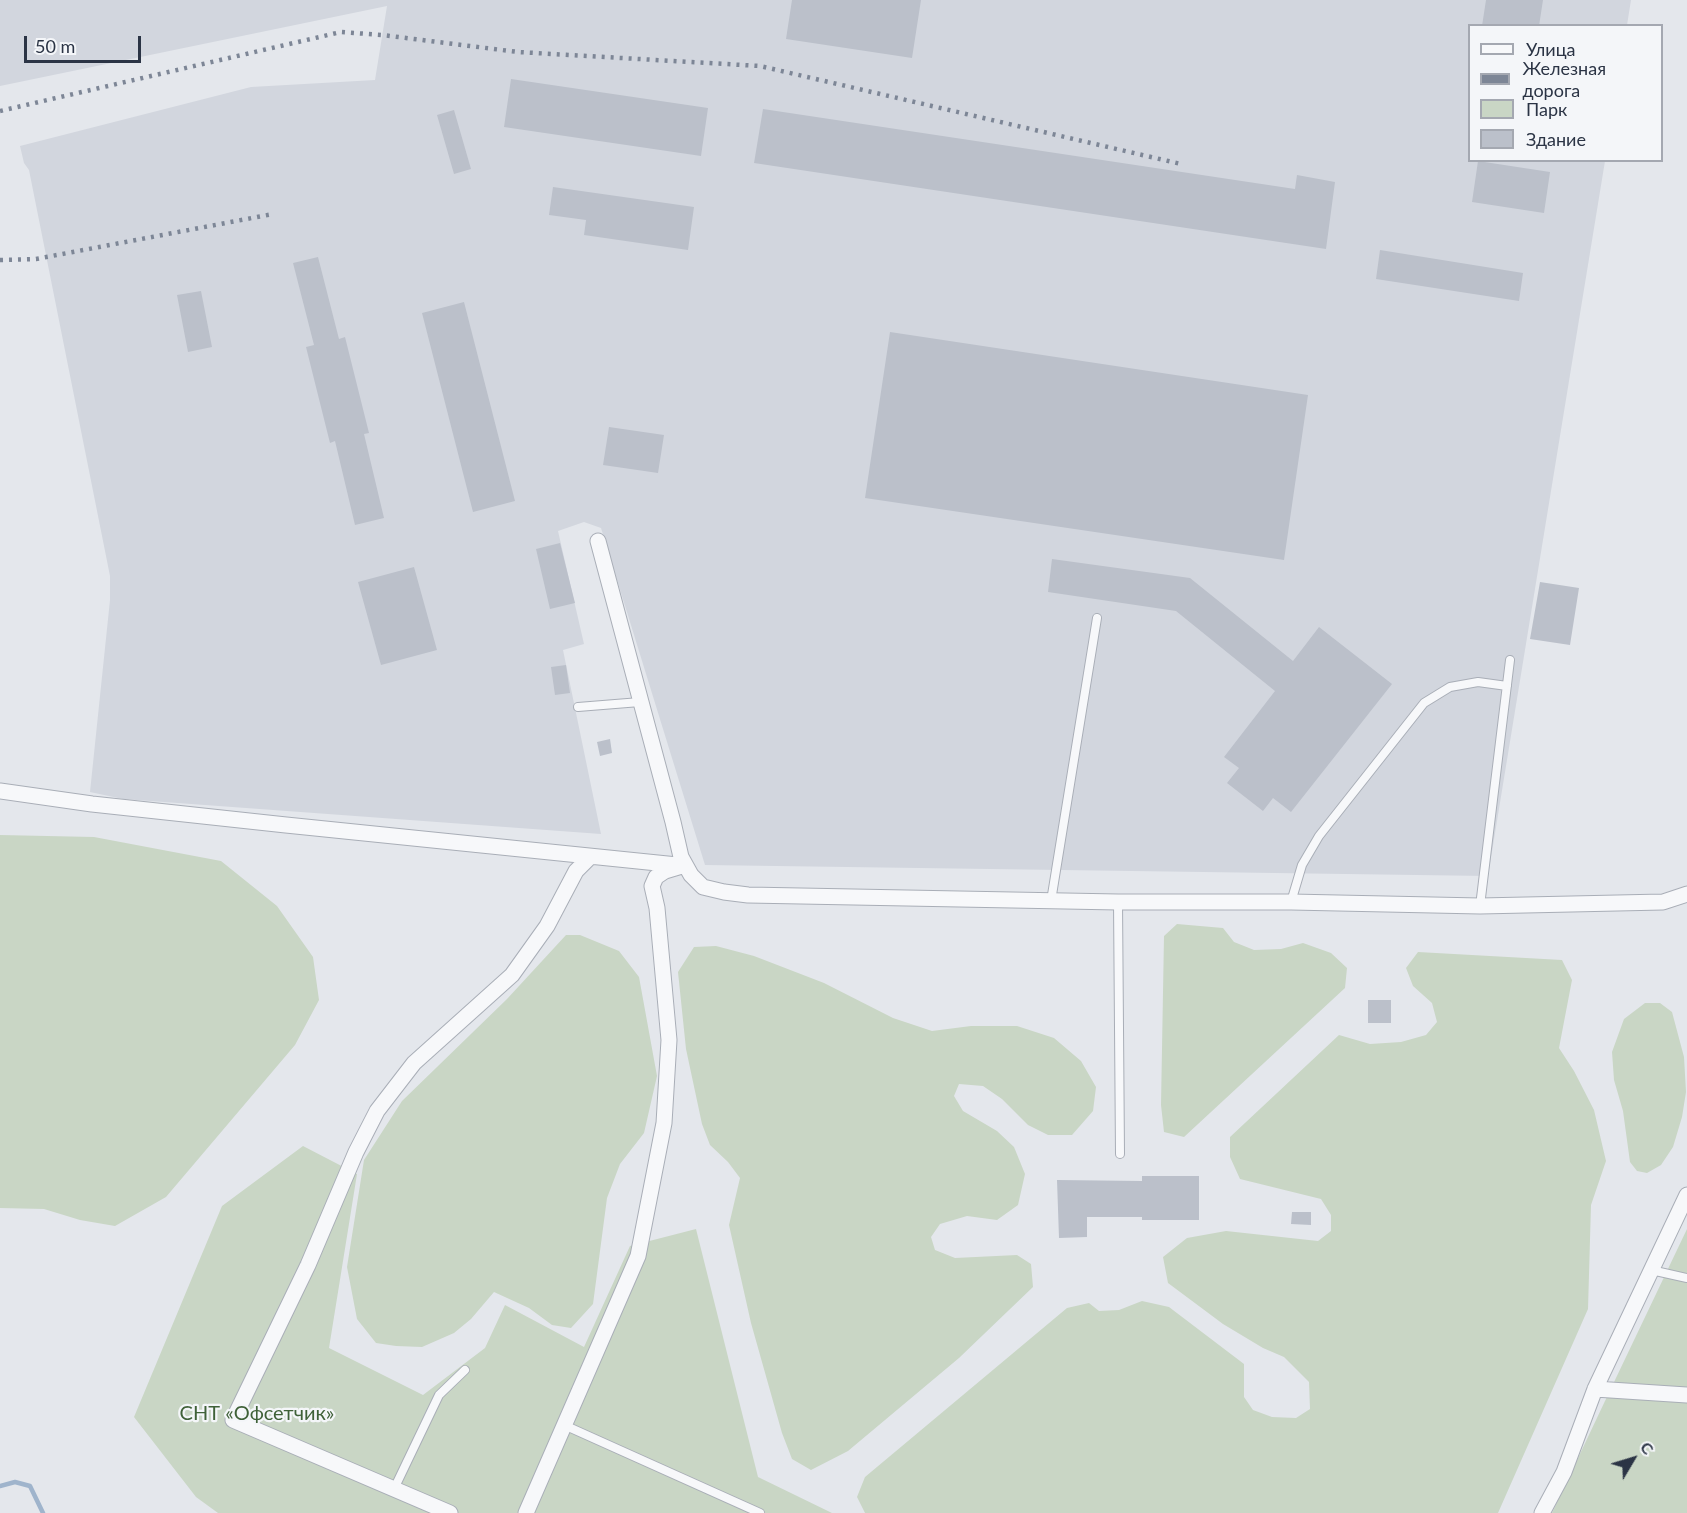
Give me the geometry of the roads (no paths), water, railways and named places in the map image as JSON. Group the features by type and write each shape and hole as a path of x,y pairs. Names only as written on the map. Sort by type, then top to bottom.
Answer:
{"street":[{"path":"598,541 681,857 691,875 703,887 748,895 1480,906 1663,903 1687,894"},
{"path":"0,791 92,804 686,866"},
{"path":"450,1513 233,1420 308,1265 356,1152 377,1111 414,1064 512,975 547,926 576,871 590,857"},
{"path":"526,1513 638,1256 664,1123 669,1040 657,908 652,886 656,877 665,871 686,866"},
{"path":"1542,1513 1564,1472 1595,1389 1687,1195"},
{"path":"1595,1389 1687,1395"}],"lane":[{"path":"1051,901 1097,618"},
{"path":"1480,906 1510,660"},
{"path":"1291,902 1302,865 1319,836 1424,703 1450,687 1478,682 1507,686"},
{"path":"578,707 640,702"},
{"path":"1118,902 1120,1154"},
{"path":"1651,1270 1687,1278"},
{"path":"394,1489 439,1395 465,1370"},
{"path":"564,1425 760,1513"}],"waterway":[{"path":"0,1486 15,1482 30,1486 43,1513"}],"railway":[{"path":"0,111 341,32 518,52 760,66 1181,164"},
{"path":"0,260 36,259 273,214"}],"park label":[{"name":"СНТ «Офсетчик»","path":"257,1414"}]}
